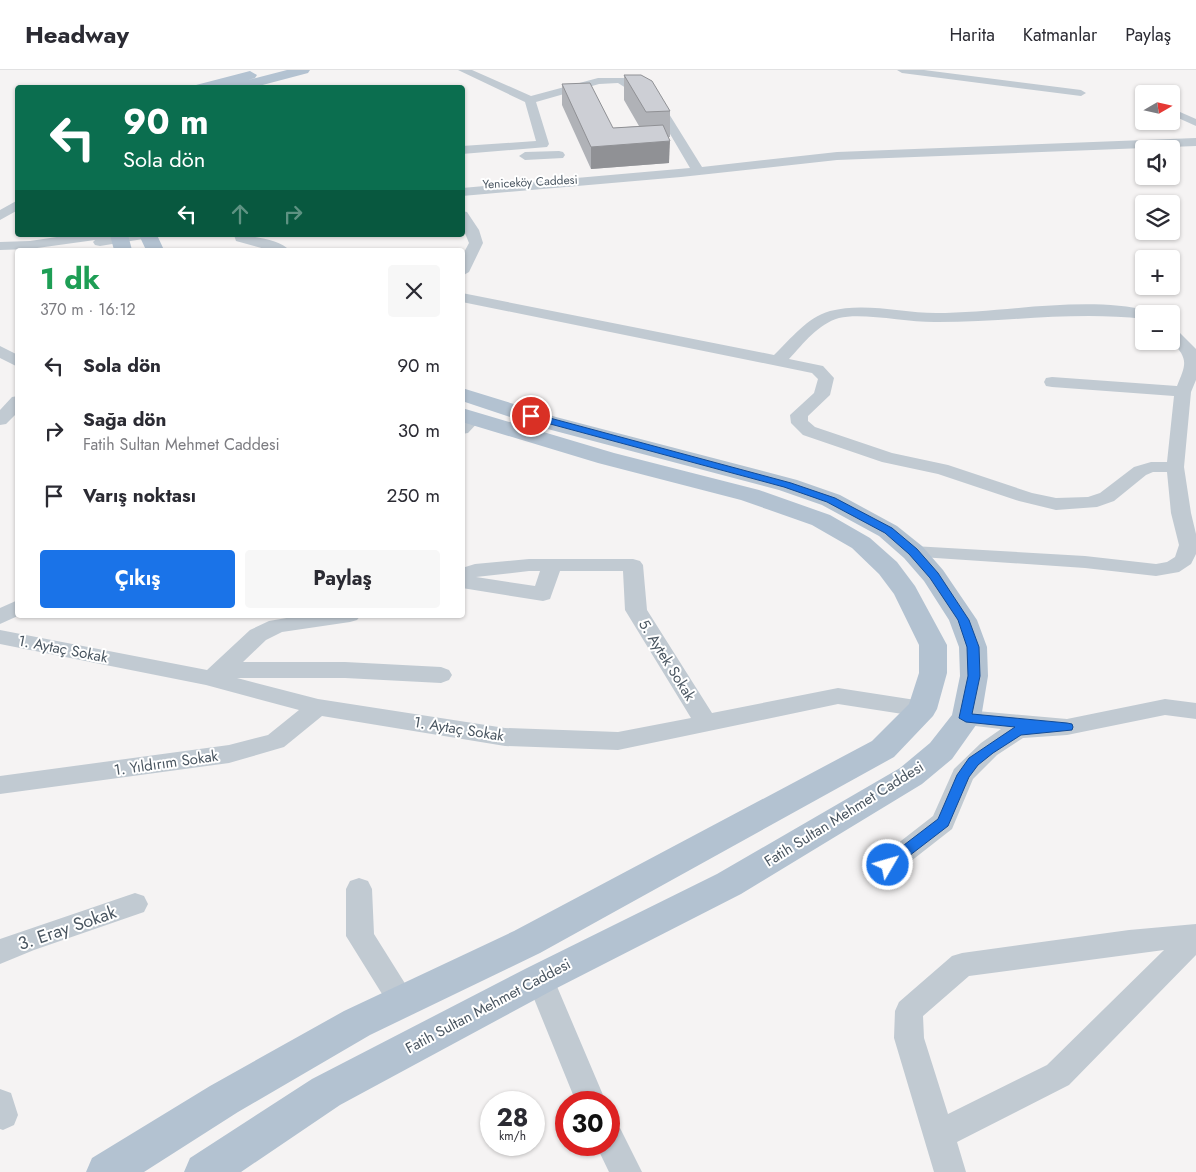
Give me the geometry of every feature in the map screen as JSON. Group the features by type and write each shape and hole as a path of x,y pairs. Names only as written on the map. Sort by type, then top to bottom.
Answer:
{"main road":[{"path":"213,85 271,70"},
{"path":"244,85 304,70"},
{"name":"Fatih Sultan Mehmet Caddesi","path":"205,1172 326,1092 540,979 729,884 911,776 941,752 966,718 974,676 973,647 963,620 953,603 913,552 888,530 831,500 796,488 548,422 465,414"},
{"name":"Fatih Sultan Mehmet Caddesi","path":"107,1172 224,1099 357,1023 527,942 883,749 922,709 933,673 933,645 906,592 888,568 861,543 821,520 750,495 606,458 465,414"},
{"path":"922,709 966,718"}],"street":[{"path":"463,70 530,100 621,75 657,103 698,171"},
{"path":"902,70 1081,93"},
{"path":"465,150 543,144 530,100"},
{"path":"1180,115 1196,123"},
{"path":"590,181 837,156 1196,142"},
{"path":"465,159 559,155"},
{"name":"Yeniceköy Caddesi","path":"465,185 582,179 590,181"},
{"name":"Yeniceköy Caddesi","path":"465,192 590,181"},
{"path":"0,216 15,206"},
{"path":"465,220 472,230 476,243 465,266"},
{"path":"0,246 30,245 84,237"},
{"path":"65,248 121,242 137,237"},
{"path":"241,237 277,248"},
{"path":"0,254 15,253"},
{"path":"465,298 817,369 826,378 826,386 822,395 799,414 800,423 809,431 888,458 942,469 1026,497 1056,504 1090,503 1107,497 1140,471 1151,467 1176,467"},
{"path":"780,360 808,331 824,318 841,314 942,317 1108,310 1135,313"},
{"path":"913,552 1085,562 1156,570 1172,568 1184,560 1189,545 1182,513 1176,467 1183,392 1192,369 1193,360 1188,349 1180,341"},
{"path":"0,351 15,361"},
{"path":"0,372 15,364"},
{"path":"1052,382 1183,392"},
{"path":"0,419 15,404"},
{"path":"0,419 15,418"},
{"path":"465,574 494,567 529,564 552,566 544,594 465,582"},
{"name":"5. Aytek Sokak","path":"552,566 633,565 636,610 706,722"},
{"path":"0,617 15,608"},
{"path":"214,673 275,618"},
{"path":"258,635 278,626 330,618"},
{"name":"1. Aytaç Sokak","path":"0,637 214,673 318,707 505,737 618,740 838,696 922,709"},
{"path":"214,673 345,670 442,675"},
{"name":"1. Yıldırım Sokak","path":"0,785 230,754 276,742 318,707"},
{"path":"888,865 943,822 963,775 974,762 1018,730 1067,727 1164,707 1196,710"},
{"path":"966,718 1067,727"},
{"path":"359,889 360,936 402,1001"},
{"name":"3. Eray Sokak","path":"0,952 26,941 135,904"},
{"path":"939,1135 1058,1075 1196,937"},
{"path":"950,1172 909,1038 909,1011 962,965 1129,942 1196,937"},
{"path":"540,979 586,1091"},
{"path":"618,1156 626,1172"}],"building":[{"path":"624,75 641,75 652,81 670,111 646,112"},
{"path":"590,83 613,128 663,125 670,141 591,147 562,84"}],"route":[{"path":"531,416 788,485 831,500 888,530 913,552 934,576 963,620 973,647 974,676 966,718 1067,727 1018,730 989,750 974,762 963,775 943,822 888,865"}]}
